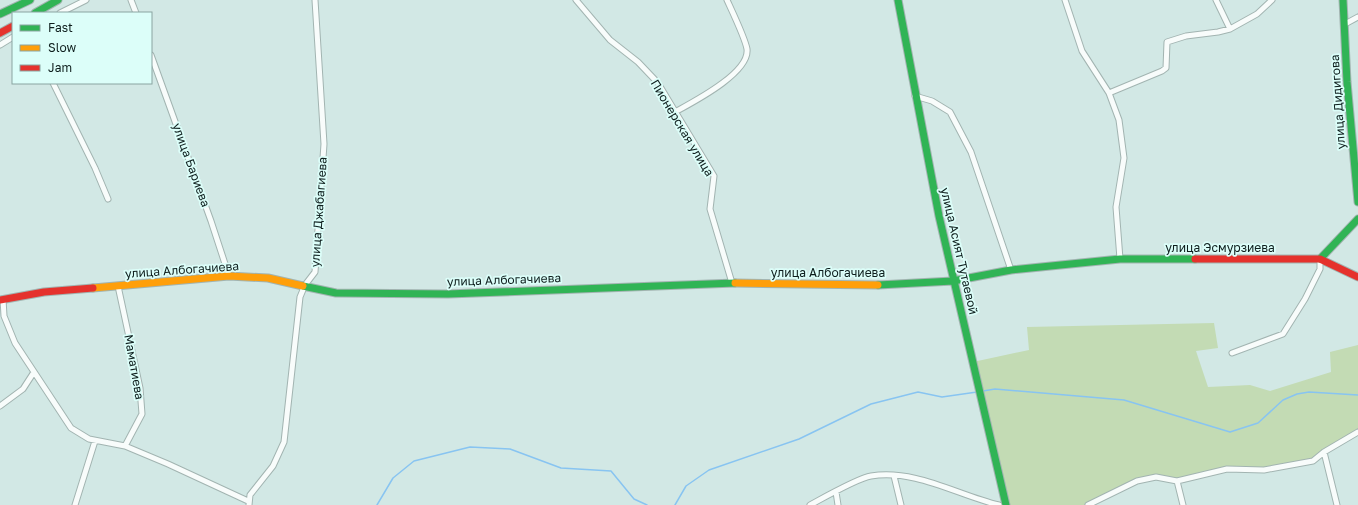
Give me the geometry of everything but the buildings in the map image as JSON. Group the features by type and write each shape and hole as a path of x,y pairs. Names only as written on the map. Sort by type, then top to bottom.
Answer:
{"main road":[{"path":"0,14 30,0"},
{"path":"37,12 58,0"},
{"name":"улица Асият Тутаевой","path":"898,0 915,96 953,281 1006,505"},
{"name":"улица Дидигова","path":"1343,0 1346,82 1358,202"},
{"path":"0,33 12,27"},
{"path":"1358,219 1320,259 1358,277"},
{"name":"улица Эсмурзиева","path":"1011,270 1120,259 1320,259"},
{"name":"улица Албогачиева","path":"2,300 44,292 229,276 268,278 336,293 448,294 732,283 859,286 953,281 1011,270"}],"street":[{"path":"62,12 86,0"},
{"path":"131,0 136,12"},
{"name":"улица Джабагиева","path":"248,503 250,495 273,466 284,442 300,297 305,285 315,272 324,144 315,0"},
{"name":"Пионерская улица","path":"576,0 610,40 638,62 658,83 714,176 710,209 732,283"},
{"path":"675,112 708,93 731,76 744,63 747,50 727,0"},
{"path":"1065,0 1082,51 1109,93 1119,120 1124,158 1116,207 1120,259"},
{"path":"1216,0 1230,29"},
{"path":"1109,93 1166,68 1167,42 1186,36 1230,29 1257,14 1272,0"},
{"path":"1345,24 1358,17"},
{"path":"0,45 12,38"},
{"name":"улица Бариева","path":"152,58 211,221 229,276"},
{"path":"53,84 95,168 108,199"},
{"path":"915,96 932,101 950,112 971,152 1011,270"},
{"path":"1232,353 1283,334 1305,299 1320,269 1320,259"},
{"name":"Маматиева","path":"118,286 140,388 142,414 125,446"},
{"path":"2,300 4,316 15,343 71,428 89,439 125,446 168,464 248,503"},
{"path":"0,406 23,389 34,372"},
{"path":"1088,505 1138,481 1156,477 1177,481 1227,469 1264,470 1313,461 1324,452 1358,432"},
{"path":"75,505 95,441"},
{"path":"1324,452 1337,505"},
{"path":"810,505 870,476 905,476 936,484 973,498 999,505"},
{"path":"894,476 901,505"},
{"path":"1177,481 1183,505"},
{"path":"836,492 838,505"}],"green space":[{"path":"1214,323 1218,348 1196,351 1208,387 1250,385 1270,391 1331,372 1330,352 1358,345 1358,432 1313,461 1264,470 1227,469 1177,481 1156,477 1137,481 1088,505 1006,505 973,362 1029,350 1027,327"}],"waterway":[{"path":"983,391 995,389 1124,400 1230,432 1258,423 1283,400 1297,394 1309,392 1358,395"},
{"path":"675,505 686,486 709,470 799,439 871,404 918,392 942,397 977,392"},
{"path":"377,505 393,478 414,461 470,447 510,449 561,468 611,471 634,499 647,505"}],"traffic: fast":[{"path":"0,14 30,0"},
{"path":"37,12 58,0"},
{"path":"898,0 939,216 1006,505"},
{"path":"1343,0 1347,82 1358,202"},
{"path":"1320,259 1358,219"},
{"path":"878,285 953,281 1011,270 1120,259 1195,259"},
{"path":"303,286 336,293 448,294 735,283"}],"traffic: slow":[{"path":"93,288 229,276 268,278 303,286"},
{"path":"735,283 878,285"}],"traffic: jam":[{"path":"0,33 12,27"},
{"path":"1195,259 1320,259 1358,277"},
{"path":"0,300 44,292 93,288"}]}
